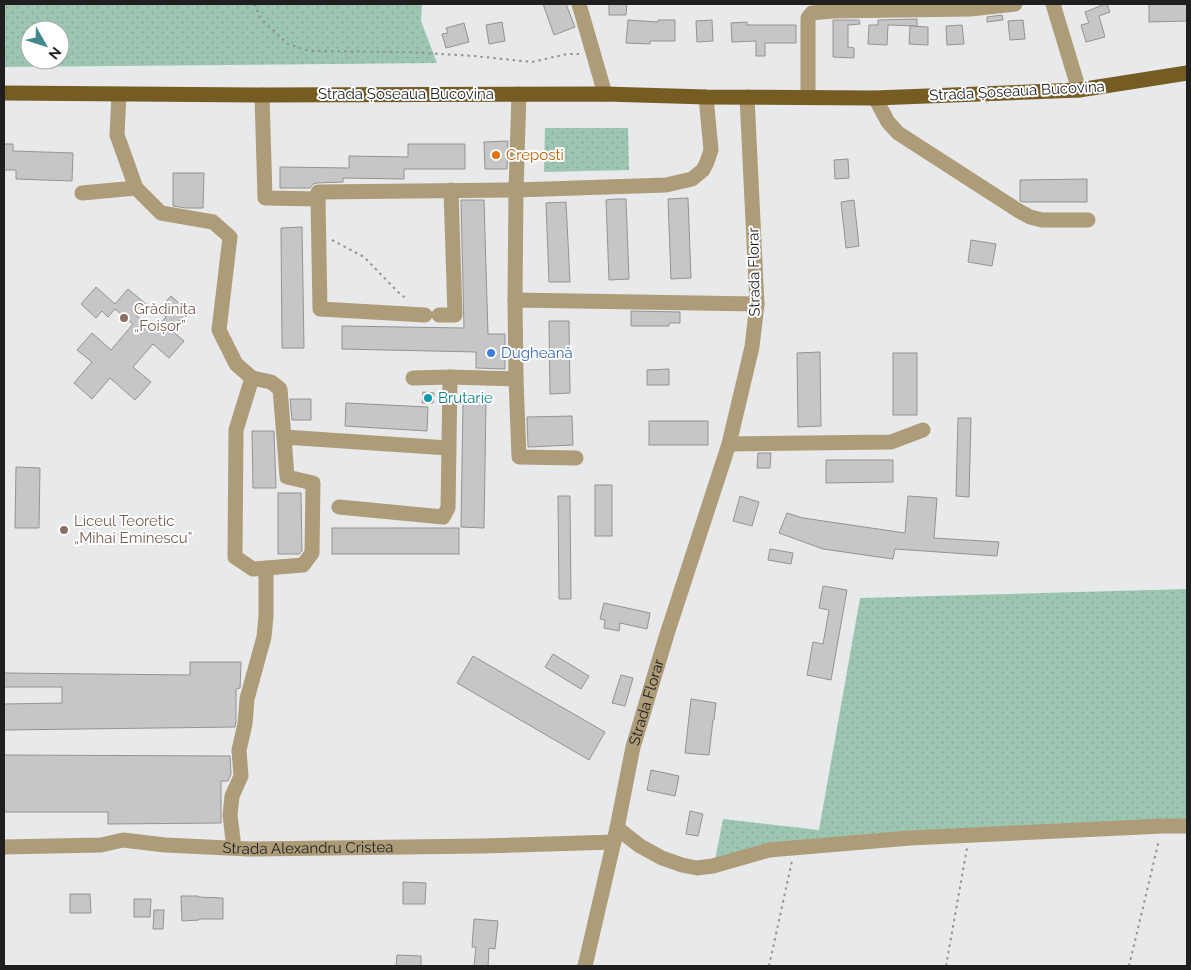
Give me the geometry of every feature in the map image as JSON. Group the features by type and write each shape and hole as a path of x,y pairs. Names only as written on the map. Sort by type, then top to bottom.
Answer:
{"main road":[{"name":"Strada Șoseaua Bucovina","path":"4,93 262,95 605,94 706,97 875,98 1079,90 1187,73"}],"street":[{"path":"579,4 605,94"},
{"path":"808,97 808,18 812,13 832,10 970,9 1015,4"},
{"path":"1053,4 1079,90"},
{"path":"119,94 117,135 136,188 161,213 213,222 230,237 219,330 236,364 252,378 271,382 280,389 287,477 313,483 312,553 303,566 253,568 235,557 236,430 252,378"},
{"path":"519,94 515,300 519,457 576,458"},
{"path":"262,95 265,198 318,199"},
{"path":"451,190 454,315 320,309 318,192 451,190 516,190 666,184 692,179 703,170 711,150 706,97"},
{"name":"Strada Florar","path":"585,966 633,746 667,634 729,444 752,347 757,304 747,97"},
{"path":"875,98 888,122 898,133 1019,211 1030,217 1042,220 1088,220"},
{"path":"82,193 136,188"},
{"path":"515,300 757,304"},
{"path":"339,507 443,516 448,508 450,377"},
{"path":"413,378 516,379"},
{"path":"729,444 891,442 923,430"},
{"path":"284,437 448,448"},
{"path":"234,848 230,814 232,796 241,776 238,750 245,724 247,699 264,637 266,568"},
{"path":"615,835 662,858 697,868 713,866 769,850 910,838 1187,826"},
{"name":"Strada Alexandru Cristea","path":"4,847 101,845 123,840 165,845 249,849 481,846 615,835"}],"path":[{"path":"254,4 261,19 288,44 309,51 408,52 532,62 567,54 594,55"},
{"path":"319,233 364,258 398,292 417,309 427,315"},
{"path":"1129,966 1163,826"},
{"path":"946,966 970,835"},
{"path":"770,966 794,848"}],"green space":[{"path":"4,4 422,4 421,21 437,63 70,66 70,20 20,20 20,67 4,67"},
{"path":"545,128 628,128 629,170 544,172"},
{"path":"1187,589 1187,821 715,860 723,819 819,830 860,598"}],"building":[{"path":"543,4 566,4 575,27 554,35"},
{"path":"609,4 627,4 626,15 609,15"},
{"path":"1107,4 1110,12 1099,16 1105,37 1086,42 1081,25 1089,23 1085,12"},
{"path":"1149,4 1187,4 1187,21 1149,22"},
{"path":"1002,15 1003,20 987,22 987,17"},
{"path":"917,19 917,26 888,25 887,45 868,44 869,25 878,25 878,20"},
{"path":"628,20 658,22 658,20 675,20 675,41 650,41 650,44 626,43"},
{"path":"712,20 713,41 697,42 696,21"},
{"path":"833,20 859,20 860,24 848,25 848,47 854,48 854,58 833,57"},
{"path":"1023,20 1025,39 1010,40 1008,21"},
{"path":"502,22 505,41 489,44 486,25"},
{"path":"747,22 747,25 796,25 796,43 765,43 765,56 756,56 756,41 732,42 731,23"},
{"path":"464,23 469,42 446,48 442,34 448,33 446,28"},
{"path":"962,25 964,44 947,45 946,26"},
{"path":"910,26 928,27 928,45 909,44"},
{"name":"Creposti","path":"508,141 507,169 485,169 484,142"},
{"path":"4,144 13,144 13,151 73,153 72,181 16,179 16,170 4,170"},
{"path":"408,144 465,144 465,169 404,169 404,179 343,178 343,182 317,183 313,184 310,188 280,188 280,167 349,168 349,156 408,157"},
{"path":"848,159 849,178 835,179 834,160"},
{"path":"173,173 204,173 203,208 173,206"},
{"path":"1087,179 1087,202 1020,201 1020,180"},
{"path":"688,198 691,278 671,279 668,199"},
{"path":"626,199 629,279 609,280 606,200"},
{"path":"461,200 484,200 488,334 505,334 505,369 476,368 476,352 342,349 342,326 464,328"},
{"path":"854,200 859,246 846,248 841,202"},
{"path":"566,202 570,282 549,282 546,203"},
{"path":"302,227 304,348 282,348 281,228"},
{"path":"971,240 996,244 992,266 968,262"},
{"path":"96,287 115,304 128,289 146,304 136,315 154,330 166,317 158,310 171,296 188,311 171,330 184,341 169,358 153,344 133,367 151,382 135,400 110,378 92,399 74,383 92,362 77,350 92,333 111,350 133,324 115,309 108,317 102,311 96,318 81,304"},
{"path":"631,311 680,312 680,323 669,323 669,326 631,326"},
{"path":"549,321 569,321 570,393 550,394"},
{"path":"820,352 821,426 798,427 797,353"},
{"path":"893,353 917,353 917,415 893,415"},
{"path":"669,369 669,385 647,385 647,370"},
{"name":"Brutarie","path":"423,392 434,393 433,403 422,403"},
{"path":"290,399 311,399 311,420 292,420"},
{"path":"346,403 428,407 427,431 345,426"},
{"path":"463,403 486,403 484,528 461,527"},
{"path":"572,416 573,445 528,447 527,417"},
{"path":"958,418 971,418 969,497 956,496"},
{"path":"649,421 708,421 708,445 649,445"},
{"path":"252,431 274,431 276,488 253,488"},
{"path":"758,453 771,453 770,468 757,468"},
{"path":"826,460 893,460 893,482 826,483"},
{"path":"16,467 40,468 39,528 15,528"},
{"path":"595,485 612,485 612,536 595,536"},
{"path":"278,493 301,493 302,551 299,554 278,554"},
{"path":"558,496 570,496 571,599 559,599"},
{"path":"740,496 759,502 752,526 733,521"},
{"path":"908,496 937,498 934,538 999,542 997,556 895,549 893,559 823,549 779,533 787,513 803,518 905,533"},
{"path":"332,528 459,528 459,554 332,554"},
{"path":"770,549 793,553 791,564 768,560"},
{"path":"823,586 847,590 831,680 807,675 813,642 823,644 829,610 819,608"},
{"path":"604,603 650,613 647,629 620,623 619,631 604,628 605,620 600,619"},
{"path":"553,654 589,676 581,689 545,667"},
{"path":"473,656 605,732 589,760 457,683"},
{"path":"190,662 241,662 240,688 236,689 235,727 4,730 4,704 62,703 62,687 4,687 4,673 190,675"},
{"path":"621,675 633,678 625,706 612,703"},
{"path":"691,699 716,703 709,755 685,753"},
{"path":"4,755 230,756 231,774 228,781 221,781 221,823 108,824 108,812 4,812"},
{"path":"651,770 679,776 675,796 647,790"},
{"path":"690,811 703,814 698,836 686,834"},
{"path":"403,882 426,883 425,904 403,904"},
{"path":"70,894 90,894 91,913 70,913"},
{"path":"181,896 223,898 223,919 182,921"},
{"path":"134,899 151,899 150,917 134,917"},
{"path":"154,910 164,910 163,929 153,929"},
{"path":"474,919 498,921 495,949 489,948 488,966 474,966 476,947 472,947"},
{"path":"397,955 421,956 421,966 396,966"}],"place":[{"name":"Creposti","path":"496,155"},
{"name":"Grădinița „Foișor”","path":"124,318"},
{"name":"Dugheană","path":"491,353"},
{"name":"Brutarie","path":"428,398"},
{"name":"Liceul Teoretic „Mihai Eminescu”","path":"64,530"}]}
